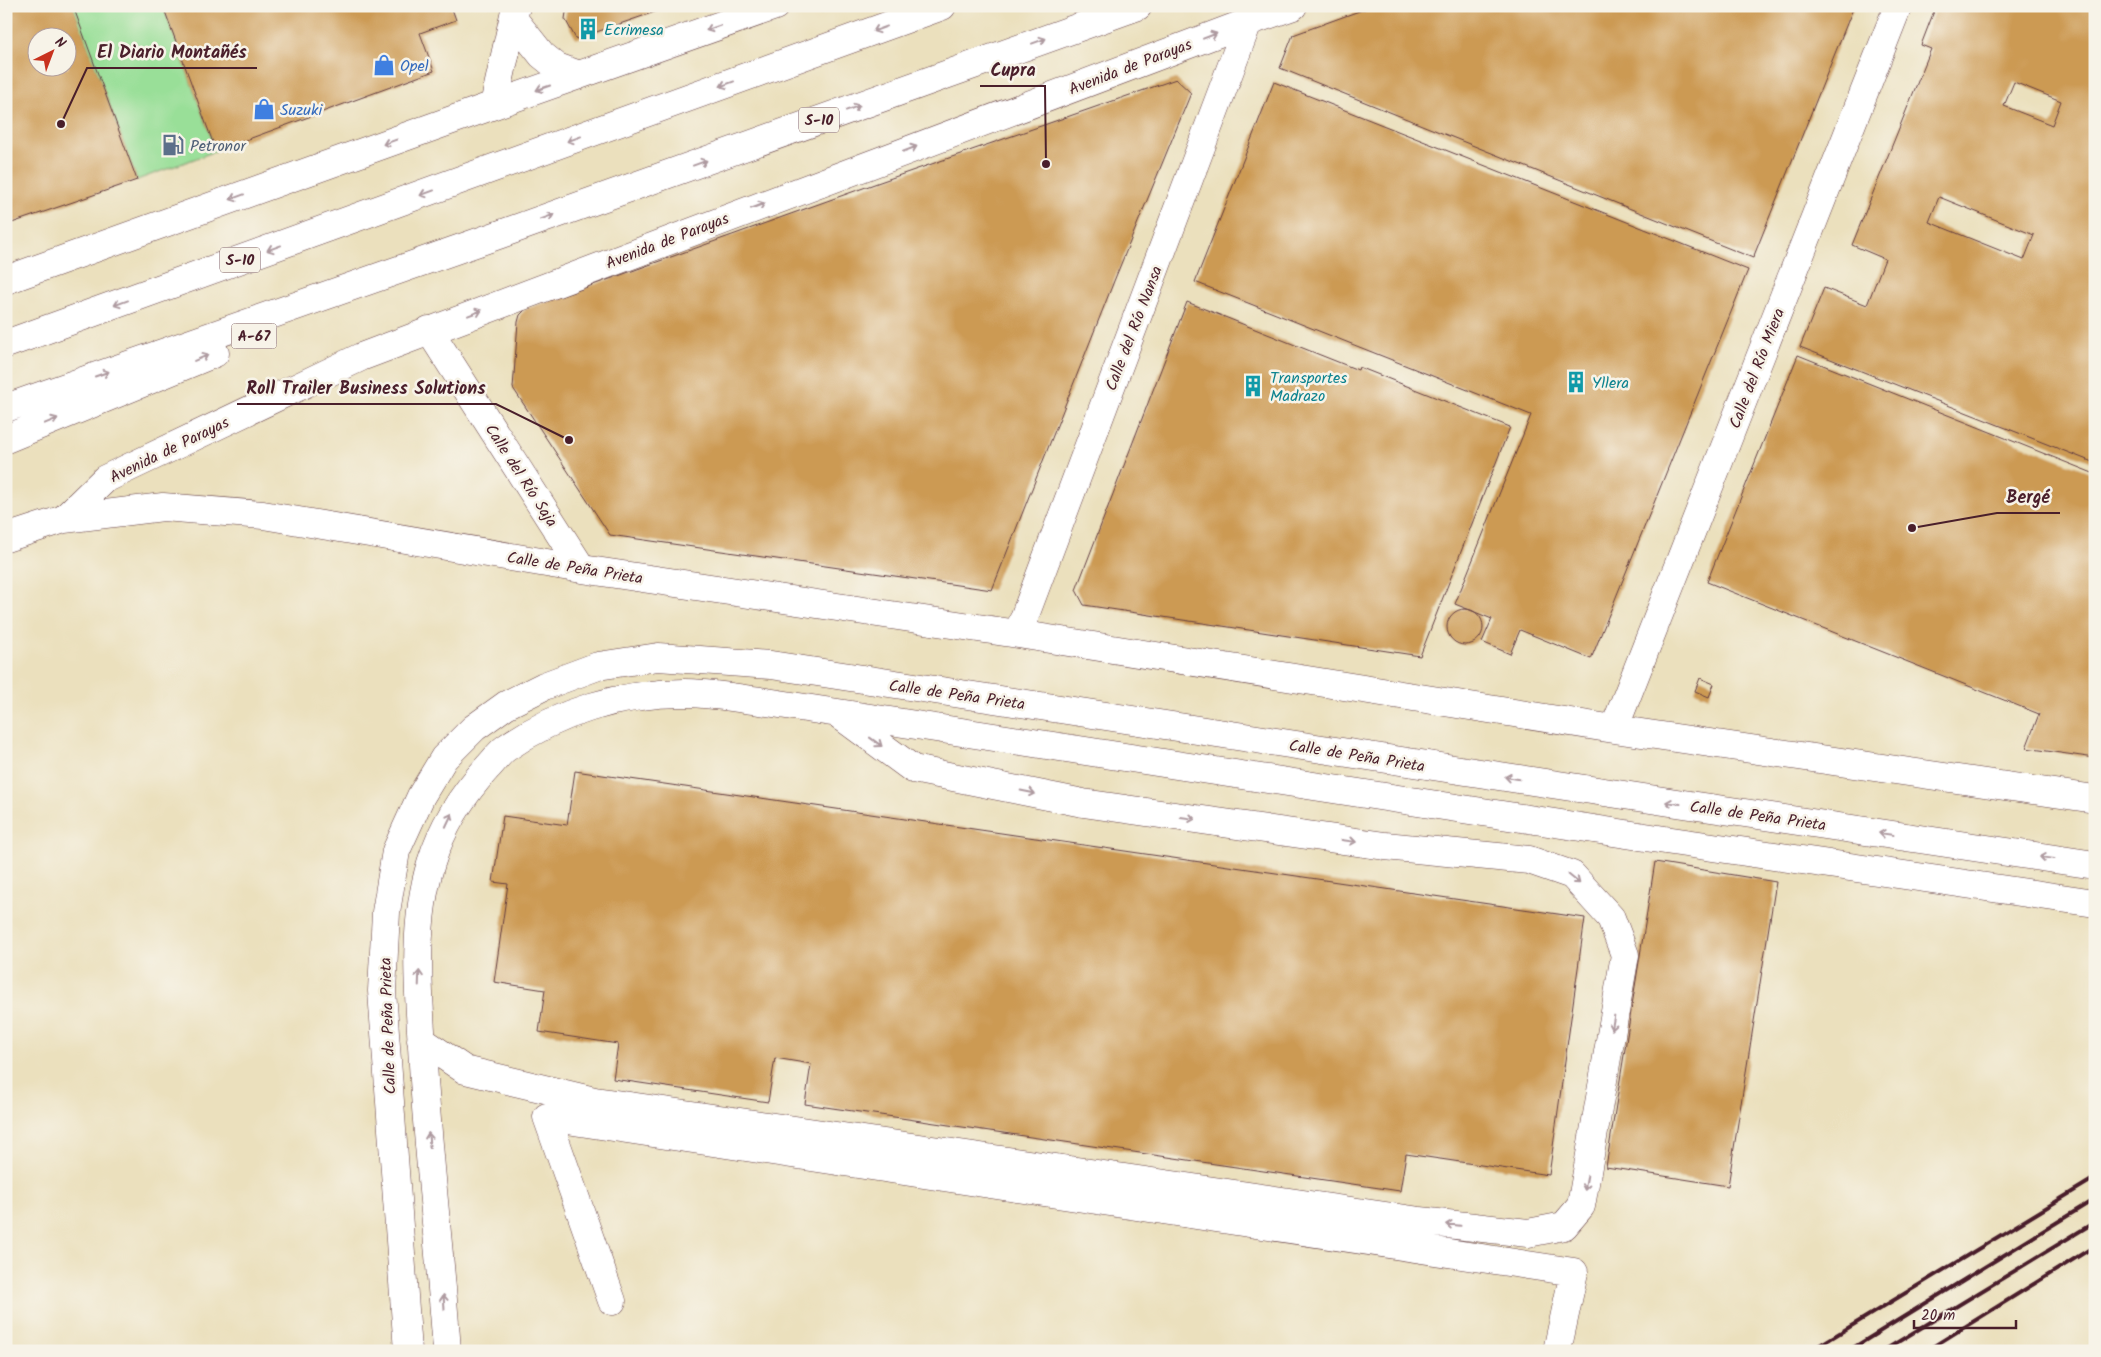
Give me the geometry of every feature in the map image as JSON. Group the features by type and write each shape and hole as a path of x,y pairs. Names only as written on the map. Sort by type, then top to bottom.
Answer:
{"main road":[{"path":"6,280 775,6"},
{"name":"S-10","path":"6,344 942,6"},
{"name":"S-10","path":"6,408 501,234 1138,6"},
{"name":"Avenida de Parayas","path":"64,519 105,479 361,357 1293,6"},
{"name":"Calle del Río Miera","path":"1614,730 1898,6"},
{"path":"516,13 542,55 557,68 579,75"},
{"path":"494,105 516,13"},
{"name":"Calle del Río Nansa","path":"1018,634 1248,22"},
{"name":"A-67","path":"6,439 501,234"},
{"name":"Calle del Río Saja","path":"429,330 582,569"},
{"name":"Calle de Peña Prieta","path":"64,519 163,507 263,515 582,569 1018,634 1614,730 2095,799"},
{"path":"6,538 64,519"},
{"name":"Calle de Peña Prieta","path":"408,1351 382,991 386,912 396,850 421,796 444,758 474,728 506,705 544,686 598,666 658,657 771,665 1680,804 2095,865"},
{"name":"Calle de Peña Prieta","path":"447,1351 418,992 420,917 431,863 450,816 476,780 504,749 550,721 588,707 639,696 684,692 837,713 1534,820 2095,903"},
{"path":"421,1040 465,1070 595,1100 1410,1220 1528,1232 1564,1226 1581,1206 1625,956 1611,918 1572,875 1529,860 1385,846 1103,806 913,769 837,713"},
{"path":"913,769 931,728"},
{"path":"1529,860 1534,820"},
{"path":"612,1301 547,1117 1574,1272 1557,1351"}],"green space":[{"path":"73,6 163,6 216,151 137,180"}],"building":[{"path":"6,6 73,6 137,180 6,225"},
{"path":"163,6 451,6 456,20 420,33 434,71 216,151"},
{"name":"Ecrimesa","path":"567,6 669,7 576,39 565,19"},
{"path":"1373,6 1854,6 1753,258 1280,68 1293,35"},
{"path":"1936,6 2095,6 2095,463 1800,347 1824,288 1867,305 1885,259 1852,245 1931,49 1921,45","holes":["2014,82 2061,101 2052,125 2004,106","1939,197 2034,235 2024,260 1929,222"]},
{"path":"1176,79 1191,93 1114,281 992,590 610,535 513,388 518,322 520,315 526,309 880,182"},
{"name":"Yllera","path":"1274,82 1748,270 1591,659 1520,630 1510,654 1482,642 1492,619 1455,604 1531,415 1195,282"},
{"path":"1187,302 1358,370 1359,367 1510,427 1420,656 1084,605 1076,590"},
{"path":"1798,355 2095,474 2095,758 2026,748 2039,714 1707,582"},
{"path":"1465,609 1477,615 1483,627 1477,639 1465,645 1453,639 1447,627 1453,615"},
{"path":"1700,678 1714,684 1709,697 1695,691"},
{"path":"575,771 1585,918 1549,1175 1406,1154 1400,1191 805,1104 811,1064 775,1058 768,1102 613,1079 618,1044 539,1032 545,990 494,982 508,884 493,882 503,816 567,825"},
{"path":"1655,862 1776,882 1728,1186 1606,1167"}],"railway":[{"path":"1810,1351 2095,1178"},
{"path":"1848,1351 2095,1199"},
{"path":"1883,1351 2095,1222"},
{"path":"1926,1351 2095,1246"}],"place":[{"name":"Ecrimesa","path":"588,29"},
{"name":"Opel","path":"384,65"},
{"name":"Suzuki","path":"264,109"},
{"name":"El Diario Montañés","path":"61,124"},
{"name":"Petronor","path":"173,145"},
{"name":"Cupra","path":"1046,164"},
{"name":"Yllera","path":"1576,382"},
{"name":"Transportes Madrazo","path":"1253,386"},
{"name":"Roll Trailer Business Solutions","path":"569,440"},
{"name":"Bergé","path":"1912,528"}]}
